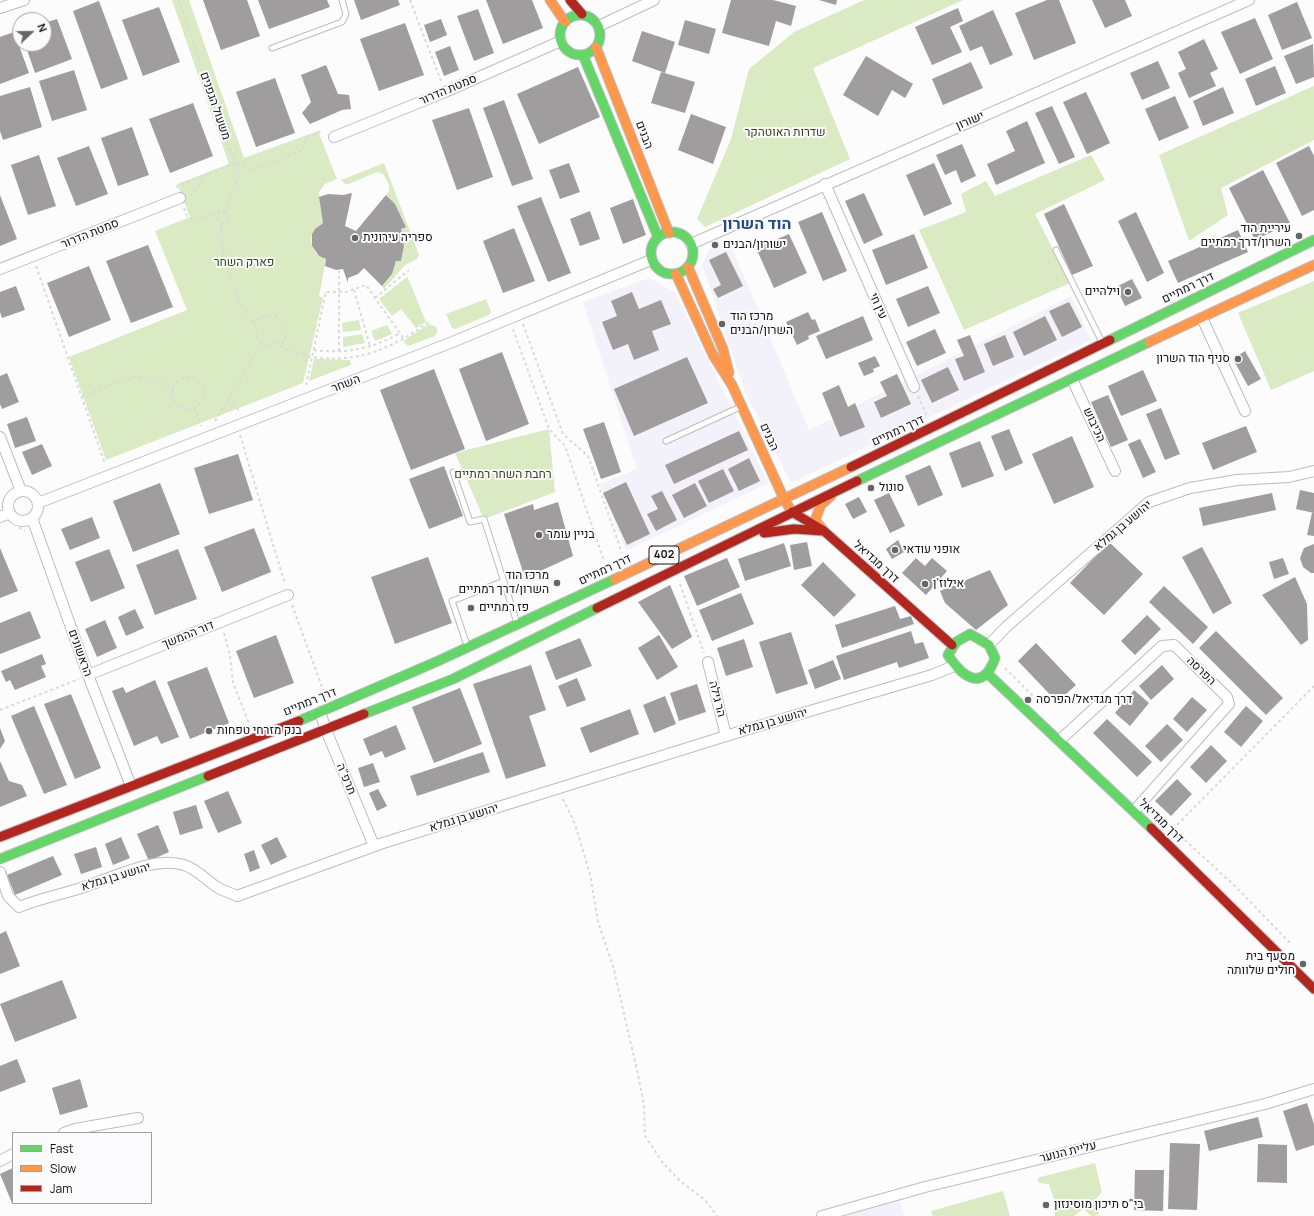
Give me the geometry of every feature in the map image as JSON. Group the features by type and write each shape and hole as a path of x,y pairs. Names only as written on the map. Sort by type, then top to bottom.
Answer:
{"main road":[{"path":"550,0 565,22"},
{"path":"570,0 582,14 592,18 598,26 600,37 596,47 583,55 569,52 561,41 560,34 565,22 569,18 582,14"},
{"name":"הבנים","path":"596,47 669,233"},
{"path":"583,55 658,236"},
{"path":"669,233 682,234 688,238 693,256 688,267 676,274 667,274 660,271 652,260 652,247 658,236 669,233"},
{"name":"דרך רמתיים","path":"0,837 320,712 468,647 933,428 1314,240"},
{"name":"402","path":"0,859 453,679 834,493 1314,265"},
{"name":"הבנים","path":"688,267 723,349 732,385"},
{"name":"הבנים","path":"676,274 713,355 732,385 784,499"},
{"path":"824,531 816,520 821,505 834,493"},
{"name":"דרך מגדיאל","path":"784,499 793,513 824,531 952,645"},
{"path":"742,538 784,529 801,528 824,531"},
{"path":"970,634 988,645 995,658 993,668 984,678 974,680 968,677 954,666 948,655 952,645 959,637 970,634"},
{"name":"דרך מגדיאל","path":"988,674 1164,839 1314,990"}],"street":[{"path":"0,8 24,0"},
{"path":"598,26 654,0"},
{"name":"ישורון","path":"690,244 824,184 1249,0"},
{"name":"סמטת הדרור","path":"334,137 445,92 561,41"},
{"name":"עין חי","path":"824,184 914,388"},
{"name":"סמטת הדרור","path":"0,269 184,199"},
{"name":"השחר","path":"38,503 238,426 652,260"},
{"path":"1202,318 1245,411"},
{"name":"הכיבוש","path":"1072,379 1115,471"},
{"path":"0,437 21,491"},
{"name":"יהושע בן גמלא","path":"988,645 1005,628 1149,502 1190,488 1237,480 1289,477 1314,471"},
{"path":"21,491 30,492 38,503 37,512 32,518 22,521 17,520 8,509 10,500 16,493 21,491"},
{"path":"0,517 10,513"},
{"name":"הראשונים","path":"32,518 85,676 131,786"},
{"name":"דור ההמשך","path":"85,676 288,595"},
{"name":"הפרסה","path":"1060,740 1162,646 1174,645 1227,697 1230,704 1134,811"},
{"name":"הר גילה","path":"708,662 726,736"},
{"name":"יהושע בן גמלא","path":"0,872 8,896 19,906 144,866 167,863 184,865 200,873 217,887 237,896 374,846 726,736 932,675 954,666"},
{"name":"תרפ\"ה","path":"320,712 374,846"},
{"name":"עליית הנוער","path":"822,1216 925,1188 1265,1104 1314,1089"},
{"path":"67,1132 75,1129 138,1118"},
{"path":"0,1161 12,1155"}],"lane":[{"path":"272,48 342,22 346,14 342,0"},
{"path":"1056,250 1103,344"},
{"path":"666,441 742,406"},
{"path":"453,472 470,522 484,518 517,624"},
{"path":"468,647 452,601 504,581"}],"path":[{"name":"משעול הגפנים","path":"179,0 239,175 226,212"},
{"path":"410,0 445,92"},
{"path":"221,224 227,222 229,219 226,212 222,211 195,221 187,216 184,199 176,187 235,164 254,170 303,150 307,137 322,131"},
{"path":"184,199 205,175"},
{"path":"218,213 217,219 221,224 222,251 227,267 241,304 253,324 257,327 256,336 262,343 269,345 276,342 292,352 312,357 333,359 357,358 404,339 429,322"},
{"path":"33,257 105,464"},
{"path":"375,298 409,270"},
{"path":"339,271 339,352"},
{"path":"306,385 326,292 339,293 366,286 404,339"},
{"path":"354,290 370,346"},
{"path":"519,314 563,434 588,456 622,553"},
{"path":"253,324 262,316 267,315 278,318 285,326 286,332 286,337 281,346"},
{"path":"509,318 549,429 565,446 604,561"},
{"path":"314,350 339,352 370,346 400,333"},
{"path":"215,421 262,343"},
{"path":"82,396 137,376 160,382 173,389"},
{"path":"184,378 195,379 199,382 204,392 202,402 194,408 184,409 173,399 173,389 179,380 184,378"},
{"path":"914,388 933,428"},
{"path":"226,402 240,411"},
{"path":"194,408 201,426"},
{"path":"238,426 288,595 329,708"},
{"path":"675,570 708,662"},
{"path":"222,622 230,655 233,684 255,737"},
{"path":"995,658 1040,704"},
{"path":"0,710 85,676"},
{"path":"1164,839 1314,686"},
{"path":"558,789 576,824 590,874 598,922 612,966 639,1079 644,1105 645,1136 663,1163 680,1181 705,1200 717,1216"},
{"path":"1165,829 1174,829 1237,888 1292,945"}],"shaded area":[{"path":"728,239 809,430 1071,296 1091,340 791,483 745,391 702,265 709,250"},
{"path":"649,278 675,292 768,483 626,551 600,484 637,469 583,302"},
{"path":"900,1200 904,1216 840,1216"}],"green space":[{"name":"פארק השחר","path":"172,0 189,0 244,158 318,131 337,179 325,184 319,192 323,223 314,231 311,242 316,252 326,259 319,296 323,298 303,383 106,460 69,357 187,310 155,231 190,217 177,184 229,164"},
{"name":"שדרות האוטהקר","path":"864,0 963,0 813,68 850,159 705,227 697,219 731,139 749,69 794,32"},
{"path":"1314,86 1314,140 1221,188 1228,215 1189,241 1159,155"},
{"path":"1091,155 1105,180 1035,214 1070,283 964,330 919,230 966,212 961,194 986,181 995,196"},
{"path":"384,163 419,255 417,259 405,265 384,289 382,286 392,274 396,261 401,261 404,246 401,229 406,226 395,204 386,195 389,187 383,174 377,172 349,184 345,184 341,180"},
{"path":"407,277 426,322 416,328 401,309 392,316 379,299"},
{"path":"1314,281 1314,371 1271,390 1238,313"},
{"path":"486,299 491,311 489,315 455,329 452,328 446,314"},
{"path":"359,320 361,330 343,332 342,323"},
{"path":"429,324 436,327 438,331 435,336 408,346 403,341"},
{"path":"387,325 392,334 375,341 371,331"},
{"path":"362,334 365,343 343,347 343,337"},
{"path":"314,359 350,360 351,365 309,381"},
{"name":"רחבת השחר רמתיים","path":"549,429 555,492 484,519 455,453"},
{"path":"1095,1163 1102,1192 1095,1200 1099,1215 1092,1216 1083,1209 1074,1216 1055,1216 1054,1199 1049,1184 1039,1183 1037,1178"},
{"path":"1003,1191 1010,1216 933,1216 931,1211"}],"building":[{"path":"203,0 247,0 260,36 221,50"},
{"path":"258,0 327,0 330,7 269,29"},
{"path":"354,0 398,0 400,5 361,20"},
{"path":"486,0 532,0 543,28 503,44"},
{"path":"731,0 773,0 796,6 791,26 776,21 769,46 722,33"},
{"path":"819,0 837,0 836,5"},
{"path":"1047,0 1059,0 1076,43 1034,60 1015,13"},
{"path":"1092,0 1125,0 1132,16 1105,28"},
{"path":"99,1 128,79 101,89 73,11"},
{"path":"1297,2 1312,38 1282,50 1268,15"},
{"path":"159,7 180,62 143,76 122,20"},
{"path":"958,8 963,21 950,27 962,52 932,65 915,27"},
{"path":"478,9 494,53 474,61 457,16"},
{"path":"993,10 1013,55 990,65 982,46 970,51 959,26"},
{"path":"1255,18 1273,59 1240,74 1221,32"},
{"path":"57,19 72,59 35,73 28,52 52,52 52,21"},
{"path":"441,19 447,35 430,42 424,25"},
{"path":"685,20 716,29 709,54 678,45"},
{"path":"405,23 424,75 379,91 360,39"},
{"path":"642,31 675,42 665,73 632,61"},
{"path":"12,33 12,52 21,52 29,73 0,84 0,37"},
{"path":"1204,39 1218,69 1210,73 1216,86 1189,98 1178,73 1186,69 1178,52"},
{"path":"1313,44 1314,77 1296,84 1284,56"},
{"path":"450,46 459,70 444,76 435,52"},
{"path":"866,56 913,84 905,98 892,90 878,116 843,95"},
{"path":"1158,61 1170,88 1142,100 1130,73"},
{"path":"971,62 983,88 943,105 932,79"},
{"path":"326,65 338,94 349,95 351,109 342,110 310,124 302,113 311,102 301,75"},
{"path":"1275,66 1286,93 1256,106 1245,79"},
{"path":"578,67 600,117 539,144 517,94"},
{"path":"74,70 87,110 52,121 39,81"},
{"path":"661,72 695,82 685,113 651,103"},
{"path":"275,78 295,133 256,147 236,92"},
{"path":"30,87 42,127 3,140 0,131 0,96"},
{"path":"1223,87 1234,113 1203,126 1193,101"},
{"path":"1086,92 1110,143 1087,154 1063,102"},
{"path":"1175,96 1189,128 1159,141 1145,109"},
{"path":"504,100 533,179 512,186 483,108"},
{"path":"193,103 213,156 170,173 149,119"},
{"path":"1052,106 1075,157 1059,164 1035,113"},
{"path":"469,108 493,177 457,190 432,120"},
{"path":"691,114 726,127 713,164 678,150"},
{"path":"1027,121 1045,163 996,185 987,164 1015,151 1006,131"},
{"path":"132,127 149,175 118,186 101,138"},
{"path":"962,144 976,176 961,183 956,170 945,175 936,155"},
{"path":"89,146 108,194 76,206 57,158"},
{"path":"1309,146 1314,156 1314,210 1302,216 1276,163"},
{"path":"39,155 56,206 28,215 11,165"},
{"path":"569,163 580,192 560,199 549,170"},
{"path":"934,163 952,204 924,216 906,175"},
{"path":"1263,170 1290,223 1255,240 1229,188"},
{"path":"352,193 345,226 356,231 386,195 395,204 406,227 401,229 404,246 401,261 396,261 392,274 382,286 364,268 358,274 348,278 348,283 343,269 336,270 325,266 326,259 319,256 312,246 312,234 315,229 323,223 319,197 328,194 343,195"},
{"path":"864,193 883,235 864,244 845,201"},
{"path":"0,195 17,239 0,246"},
{"path":"541,197 571,273 548,282 517,206"},
{"path":"633,199 646,235 623,244 610,208"},
{"path":"1064,204 1093,266 1072,275 1044,214"},
{"path":"590,211 600,239 580,246 570,219"},
{"path":"822,212 847,271 823,281 798,222"},
{"path":"1136,212 1164,273 1147,282 1118,221"},
{"path":"514,228 535,281 503,293 483,241"},
{"path":"1238,230 1248,252 1178,283 1168,261"},
{"path":"789,234 807,273 774,288 756,248"},
{"path":"914,234 928,268 886,285 872,250"},
{"path":"148,245 173,307 131,323 106,261"},
{"path":"726,252 743,286 718,298 713,289 721,285 709,260"},
{"path":"89,266 111,320 69,337 47,283"},
{"path":"1132,279 1142,298 1125,306 1116,287"},
{"path":"16,286 25,310 2,318 0,312 0,292"},
{"path":"928,286 940,313 908,327 896,299"},
{"path":"632,292 639,309 661,300 671,324 652,331 659,350 634,360 628,344 613,350 602,322 617,316 611,301"},
{"path":"1069,302 1082,327 1062,337 1049,311"},
{"path":"808,312 812,320 815,319 820,331 808,336 809,339 797,345 786,322"},
{"path":"863,316 873,340 826,359 816,336"},
{"path":"1045,316 1057,340 1024,356 1013,332"},
{"path":"935,329 946,353 917,366 906,342"},
{"path":"970,335 985,372 964,381 955,359 964,356 957,340"},
{"path":"1005,335 1014,357 993,366 984,344"},
{"path":"1245,351 1261,379 1248,386 1233,359"},
{"path":"502,352 529,424 486,441 459,369"},
{"path":"875,356 880,366 873,369 874,372 864,376 858,363"},
{"path":"687,357 708,403 634,436 614,389"},
{"path":"948,367 959,390 932,403 921,380"},
{"path":"434,369 465,449 411,470 380,390"},
{"path":"1143,370 1157,401 1121,416 1108,386"},
{"path":"7,373 19,402 2,409 0,404 0,376"},
{"path":"897,374 911,404 881,418 874,402 887,396 880,382"},
{"path":"839,385 848,407 855,403 865,427 840,437 822,393"},
{"path":"1108,395 1128,440 1111,447 1091,402"},
{"path":"1161,408 1180,454 1165,460 1146,414"},
{"path":"27,417 36,441 15,448 7,424"},
{"path":"604,422 621,472 601,479 583,429"},
{"path":"1246,426 1257,452 1213,470 1202,443"},
{"path":"1009,429 1023,463 1005,471 991,436"},
{"path":"739,431 748,450 674,484 665,465"},
{"path":"1072,436 1094,487 1054,504 1032,454"},
{"path":"1140,439 1156,472 1143,478 1128,444"},
{"path":"980,441 994,476 962,488 949,453"},
{"path":"42,444 52,466 32,475 22,452"},
{"path":"238,454 253,500 209,514 194,468"},
{"path":"749,458 760,481 739,491 728,469"},
{"path":"930,465 943,495 918,506 905,476"},
{"path":"444,466 463,516 429,529 409,479"},
{"path":"723,469 734,491 709,503 698,481"},
{"path":"626,482 650,534 627,545 603,493"},
{"path":"160,483 180,534 133,552 113,501"},
{"path":"695,483 707,506 684,518 672,495"},
{"path":"1300,490 1314,493 1314,513 1296,509"},
{"path":"662,491 677,520 656,531 647,514 658,509 651,496"},
{"path":"889,493 905,526 890,533 874,500"},
{"path":"1272,493 1276,510 1203,526 1199,508"},
{"path":"859,497 867,512 853,519 845,504"},
{"name":"בניין עומר","path":"558,502 573,556 525,578 504,514 533,504 534,510"},
{"path":"1312,513 1314,513 1314,536 1307,535"},
{"path":"92,517 100,538 70,550 61,529"},
{"path":"254,528 271,572 222,592 204,547"},
{"name":"אופני עודאי","path":"898,540 904,552 892,559 886,549"},
{"path":"807,542 812,566 794,570 790,545"},
{"path":"1109,542 1143,574 1104,615 1070,583"},
{"path":"784,543 791,566 745,581 738,559"},
{"path":"1314,544 1314,573 1311,573 1303,567 1300,558 1304,548"},
{"path":"1202,547 1232,603 1213,614 1182,557"},
{"path":"0,548 18,591 0,598"},
{"path":"109,549 125,588 91,602 75,562"},
{"path":"178,549 197,599 155,615 136,565"},
{"path":"428,557 452,623 395,644 371,577"},
{"path":"727,558 740,587 697,606 684,576"},
{"name":"אילוז'ן","path":"916,558 925,566 932,558 947,571 926,595 902,573"},
{"path":"1283,558 1289,574 1274,579 1269,562"},
{"path":"823,562 856,595 834,617 801,585"},
{"path":"990,570 1008,605 976,630 945,603 940,591"},
{"path":"1295,577 1307,604 1308,640 1301,645 1262,595"},
{"path":"670,585 692,637 672,649 638,602"},
{"path":"1164,586 1208,627 1193,644 1149,602"},
{"path":"741,593 754,624 712,641 699,610"},
{"path":"895,606 900,619 911,616 914,624 842,648 835,625"},
{"path":"135,609 144,628 126,636 118,617"},
{"path":"30,611 41,638 0,654 0,623"},
{"path":"1147,615 1161,629 1135,655 1121,641"},
{"path":"105,620 117,648 97,657 85,629"},
{"path":"911,631 915,644 923,642 929,658 899,668 897,662 844,680 836,656"},
{"path":"1216,631 1283,698 1266,715 1199,648"},
{"path":"791,632 808,684 776,694 759,642"},
{"path":"276,635 294,683 254,698 236,651"},
{"path":"659,635 678,667 657,680 638,648"},
{"path":"580,638 592,666 556,680 545,652"},
{"path":"744,639 753,667 726,676 717,648"},
{"path":"1036,643 1076,685 1057,702 1018,661"},
{"path":"42,654 46,664 41,666 46,677 15,690 10,680 6,682 1,671"},
{"path":"833,660 841,679 815,689 808,670"},
{"path":"531,665 546,710 529,716 546,766 506,779 473,684"},
{"path":"1162,665 1174,679 1151,700 1139,686"},
{"path":"207,667 229,723 190,739 167,682"},
{"path":"577,678 586,700 567,707 558,686"},
{"path":"155,680 179,737 161,744 157,736 134,746 112,691 123,687 126,693"},
{"path":"697,684 706,712 679,721 670,693"},
{"path":"460,688 482,744 434,763 412,707"},
{"path":"1134,690 1149,703 1130,726 1115,713"},
{"path":"71,694 101,768 75,779 44,704"},
{"path":"665,696 676,724 654,733 643,705"},
{"path":"1192,697 1207,710 1187,732 1173,719"},
{"path":"34,706 67,785 44,794 11,716"},
{"path":"1246,706 1263,721 1241,747 1224,732"},
{"path":"630,709 639,734 590,753 580,728"},
{"path":"1107,719 1152,762 1137,777 1093,733"},
{"path":"1167,724 1183,740 1161,762 1145,746"},
{"path":"396,725 406,749 385,758 382,751 370,756 363,739"},
{"path":"0,728 5,741 0,749"},
{"path":"1211,745 1227,761 1206,783 1190,767"},
{"path":"483,752 490,772 417,796 410,776"},
{"path":"0,761 9,781 22,785 27,796 0,807"},
{"path":"373,763 380,782 364,787 358,768"},
{"path":"1177,779 1192,794 1171,816 1155,801"},
{"path":"378,789 387,806 377,811 369,793"},
{"path":"228,791 242,823 218,833 204,801"},
{"path":"196,805 203,828 180,835 173,812"},
{"path":"158,825 169,852 149,861 137,834"},
{"path":"121,837 130,858 113,865 105,844"},
{"path":"277,837 287,857 271,865 261,845"},
{"path":"96,847 102,867 81,874 74,854"},
{"path":"254,850 260,868 250,872 244,854"},
{"path":"53,856 62,875 15,895 7,875"},
{"path":"6,931 20,966 0,974 0,934"},
{"path":"62,980 77,1018 15,1042 0,1004"},
{"path":"17,1059 26,1082 0,1092 0,1066"},
{"path":"80,1079 88,1107 60,1115 52,1088"},
{"path":"1307,1103 1314,1124 1314,1145 1296,1151 1283,1111"},
{"path":"1258,1117 1263,1137 1209,1151 1204,1131"},
{"path":"1170,1143 1200,1144 1197,1210 1168,1209"},
{"path":"1258,1144 1287,1145 1287,1183 1257,1182"},
{"path":"12,1168 12,1203 0,1174"},
{"path":"1135,1170 1164,1170 1163,1211 1134,1210"}],"traffic: fast":[{"path":"584,15 591,18 597,24 600,35 599,43 591,52 584,55 576,55 569,52 561,43 560,31 563,24 572,16 584,15"},
{"path":"583,55 658,237"},
{"path":"668,232 676,232 687,238 693,249 693,253 693,257 687,268 676,274 668,274 657,268 651,257 651,249 657,238 668,232"},
{"path":"1110,340 1314,240"},
{"path":"857,481 1149,342"},
{"path":"299,721 438,661 615,579"},
{"path":"364,714 453,679 597,608"},
{"path":"970,634 989,645 995,658 990,669 985,675 979,678 973,678 966,675 948,655 956,642 970,634"},
{"path":"988,674 1151,828"},
{"path":"0,859 208,776"}],"traffic: slow":[{"path":"550,0 565,22"},
{"path":"596,47 669,233"},
{"path":"1149,342 1314,265"},
{"path":"688,267 723,349 729,373"},
{"path":"676,274 713,355 732,385 784,499 792,512"},
{"path":"615,579 851,467"},
{"path":"824,531 815,520 821,505 831,496"}],"traffic: jam":[{"path":"570,0 582,14"},
{"path":"851,467 1110,340"},
{"path":"597,608 857,481"},
{"path":"792,512 824,531 952,645"},
{"path":"764,533 794,529 824,531"},
{"path":"208,776 364,714"},
{"path":"0,837 299,721"},
{"path":"1151,828 1314,989"}],"place":[{"name":"עיריית הוד השרון/דרך רמתיים","path":"1299,236"},
{"name":"ספריה עירונית","path":"355,238"},
{"name":"ישורון/הבנים","path":"715,245"},
{"name":"וילהיים","path":"1128,292"},
{"name":"מרכז הוד השרון/הבנים","path":"722,324"},
{"name":"סניף הוד השרון","path":"1238,359"},
{"name":"סונול","path":"871,488"},
{"name":"בניין עומר","path":"539,535"},
{"name":"אופני עודאי","path":"895,550"},
{"name":"מרכז הוד השרון/דרך רמתיים","path":"557,583"},
{"name":"אילוז'ן","path":"925,584"},
{"name":"פז רמתיים","path":"471,608"},
{"name":"דרך מגדיאל/הפרסה","path":"1028,700"},
{"name":"בנק מזרחי טפחות","path":"209,731"},
{"name":"מסעף בית חולים שלוותה","path":"1303,964"},
{"name":"בי\"ס תיכון מוסינזון","path":"1046,1205"}],"district":[{"name":"הוד השרון","path":"757,225"}]}
